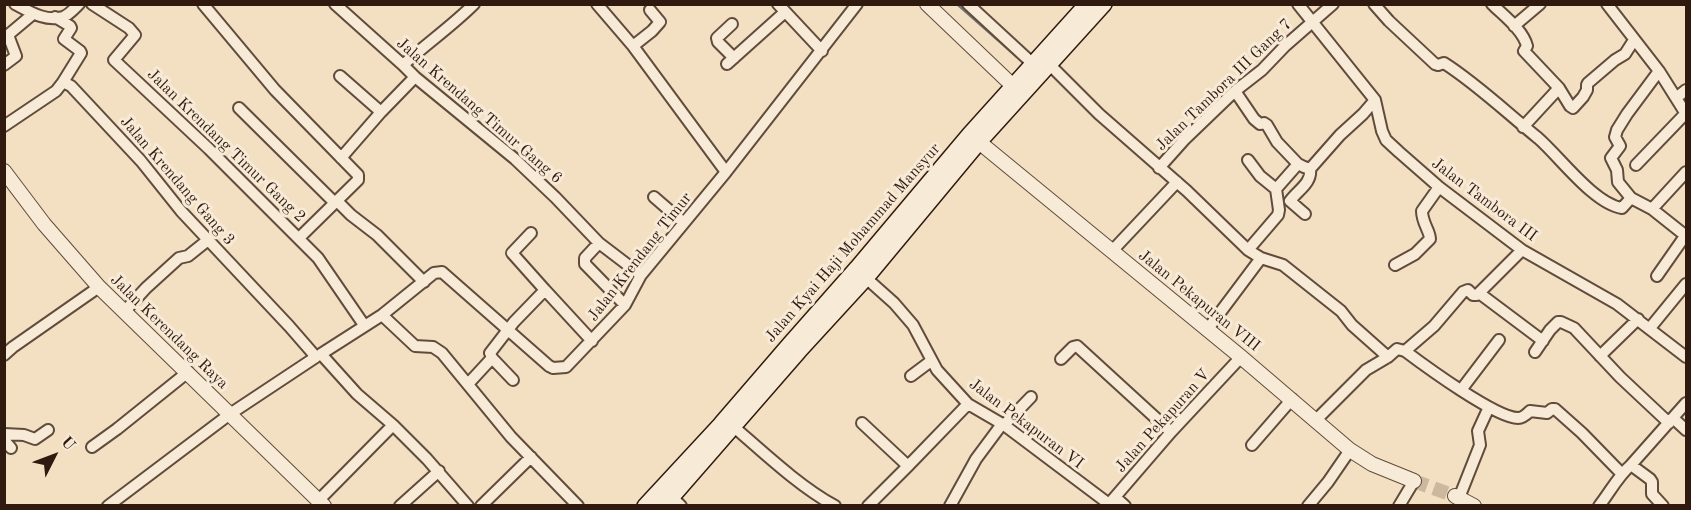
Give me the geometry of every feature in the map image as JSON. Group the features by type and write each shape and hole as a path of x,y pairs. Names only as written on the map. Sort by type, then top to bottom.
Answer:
{"main road":[{"name":"Jalan Kyai Haji Mohammad Mansyur","path":"1018,90 1033,64 1088,4"},
{"name":"Jalan Kyai Haji Mohammad Mansyur","path":"645,506 839,298 974,138 1018,90 1050,65 1104,4"},
{"name":"Jalan Kyai Haji Mohammad Mansyur","path":"672,503 799,351 839,298"}],"street":[{"path":"15,4 33,14 55,17 65,17 79,4"},
{"name":"Jalan Krendang Timur Gang 2","path":"92,4 129,28 135,35 114,60 136,78 318,258 364,326"},
{"path":"203,4 275,90 359,177 299,238"},
{"name":"Jalan Krendang Timur Gang 6","path":"335,4 415,77 515,159 599,243 641,275"},
{"path":"403,65 474,4"},
{"path":"597,4 633,46 726,172"},
{"name":"Jalan Krendang Timur","path":"108,506 230,414 382,315 434,273 442,272 553,368 566,367 625,305 641,275 726,172 857,4"},
{"path":"927,4 1018,90"},
{"path":"968,4 1033,64"},
{"name":"Jalan Tambora III","path":"1298,4 1375,100 1386,140 1439,188 1522,250 1617,304 1686,357"},
{"name":"Jalan Tambora III Gang 7","path":"1159,168 1184,140 1235,91 1262,70 1285,46 1333,4"},
{"path":"1374,4 1435,64 1447,64 1472,83 1539,139 1567,168 1604,200 1620,208 1631,198"},
{"path":"1492,4 1526,40 1527,46 1524,51 1559,88 1573,108 1583,97 1588,83 1625,54 1634,40"},
{"path":"1514,26 1540,4"},
{"path":"1607,4 1659,71 1686,113 1636,165"},
{"path":"732,24 717,38 730,61 782,8 822,51"},
{"path":"633,46 660,22 651,10"},
{"path":"4,65 16,56 8,35 33,14"},
{"path":"4,126 56,91 80,57 81,52 64,39 70,26 55,17"},
{"path":"1050,65 1099,114 1248,250 1282,266 1341,311 1352,325 1388,357"},
{"path":"1657,276 1685,236 1652,209 1631,198 1618,182 1618,175 1611,158 1620,146 1615,135 1627,114 1659,71"},
{"path":"339,76 381,112"},
{"path":"341,158 415,77"},
{"name":"Jalan Krendang Gang 3","path":"63,82 79,94 141,161 181,211 289,326 439,471 468,506"},
{"path":"1523,127 1559,88"},
{"path":"1676,98 1686,90"},
{"path":"1235,91 1254,119 1260,124 1267,125 1277,142 1298,164 1310,169"},
{"path":"1305,214 1290,201 1309,180 1310,169 1375,100"},
{"path":"239,108 336,202 377,235 423,282"},
{"name":"Jalan Pekapuran VIII","path":"974,138 1292,399 1350,450 1372,464 1414,481"},
{"path":"1248,160 1260,176 1276,189"},
{"path":"1248,250 1278,215 1276,189 1298,164"},
{"name":"Jalan Kerendang Raya","path":"4,171 44,224 99,287 321,503"},
{"path":"1652,209 1686,172"},
{"path":"1112,251 1177,183"},
{"path":"1395,265 1415,254 1430,239 1422,211 1439,188"},
{"path":"654,197 684,223"},
{"path":"531,233 512,253 592,341"},
{"path":"124,312 179,258 188,256 208,240"},
{"path":"599,243 585,258 585,264 625,305"},
{"path":"1405,351 1434,326 1463,292 1468,290 1477,296 1522,250"},
{"path":"1208,330 1261,258"},
{"name":"Jalan Pekapuran VI","path":"861,273 894,303 913,325 937,370 968,404 1003,424 1111,502 1125,506"},
{"path":"1650,328 1686,284"},
{"path":"4,355 99,287"},
{"path":"513,380 490,353 522,313 545,290"},
{"path":"1479,293 1543,341"},
{"path":"382,315 415,346 433,347 439,350 511,437 578,506"},
{"path":"1600,356 1638,320"},
{"path":"1535,352 1558,322 1574,328 1620,377 1686,430"},
{"path":"1461,390 1499,340"},
{"path":"1062,359 1072,347 1077,346 1171,432"},
{"path":"1316,420 1366,370 1397,349 1405,351 1489,407 1517,418 1530,411 1547,413 1552,409 1555,410 1582,433 1621,473"},
{"name":"Jalan Pekapuran V","path":"1111,502 1171,432 1241,357"},
{"path":"468,384 492,358"},
{"path":"911,376 931,361"},
{"path":"92,447 188,372"},
{"path":"955,504 976,459 1003,424 1031,397"},
{"path":"1252,445 1292,399"},
{"path":"1599,506 1610,493 1621,473 1631,465 1686,403"},
{"path":"868,506 968,404"},
{"path":"1474,506 1457,497 1480,445 1479,431 1489,407"},
{"path":"862,423 908,466"},
{"path":"321,503 393,425"},
{"path":"734,427 821,503 835,506"},
{"path":"4,434 24,435 35,439 48,430"},
{"path":"1308,506 1350,450"},
{"path":"481,506 531,457"},
{"path":"1631,465 1650,479 1652,494 1663,506"},
{"path":"400,506 439,471"},
{"path":"1399,506 1414,481"}],"waterway":[{"path":"958,4 1017,56"}],"tunnel":[{"path":"1414,481 1455,496"}]}
